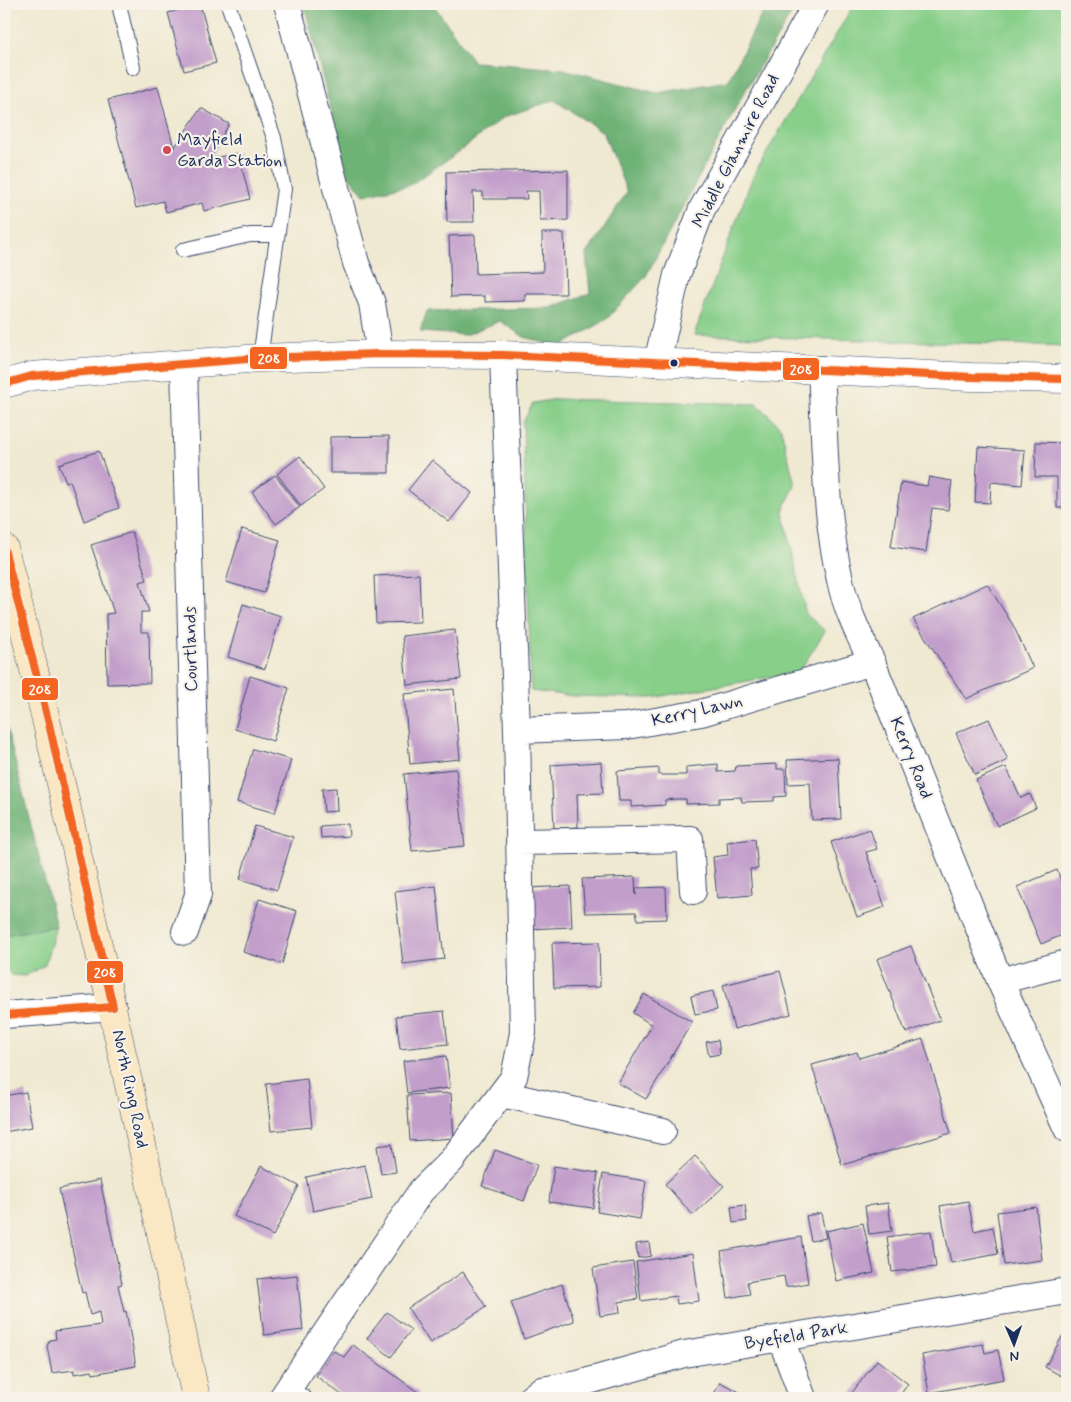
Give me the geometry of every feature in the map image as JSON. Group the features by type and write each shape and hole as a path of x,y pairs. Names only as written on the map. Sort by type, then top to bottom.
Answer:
{"main road":[{"name":"North Ring Road","path":"4,548 48,724 113,1007 196,1398"}],"street":[{"path":"287,4 356,264 372,303 380,354"},
{"name":"Middle Glanmire Road","path":"657,363 677,275 702,209 816,4"},
{"path":"4,384 32,376 260,358 380,354 503,355 972,377 1067,379"},
{"path":"292,1395 421,1192 452,1160 514,1077 523,1033 517,730 503,355"},
{"name":"Courtlands","path":"184,364 198,895 185,932"},
{"name":"Kerry Road","path":"821,369 833,539 840,580 853,623 872,662 1000,981 1067,1129"},
{"name":"Kerry Lawn","path":"517,730 627,726 701,712 872,662"},
{"path":"520,842 690,839 693,891"},
{"path":"1000,981 1067,963"},
{"path":"4,1015 113,1007"},
{"path":"502,1094 663,1130"},
{"name":"Byefield Park","path":"531,1398 541,1390 581,1391 684,1354 1067,1291"},
{"path":"781,1339 803,1398"}],"lane":[{"path":"119,4 133,68"},
{"path":"228,4 274,138 284,189 260,358"},
{"path":"183,250 250,235 277,236"}],"green space":[{"path":"304,4 433,4 474,62 563,69 657,93 728,81 767,4 797,4 741,98 646,276 606,320 560,347 524,337 500,321 465,335 420,332 427,311 550,308 590,293 586,255 627,192 603,132 554,100 504,117 460,151 410,185 364,195 347,174"},
{"path":"854,4 1067,4 1067,346 694,335 753,176"},
{"path":"557,399 758,404 781,428 795,485 783,511 806,614 825,631 799,672 651,698 572,696 531,691 523,422 533,403"},
{"path":"4,717 56,926 4,935"},
{"path":"56,926 45,965 25,976 11,975 4,964 4,935"}],"building":[{"path":"200,4 216,63 184,71 168,13"},
{"name":"Mayfield Garda Station","path":"158,87 174,148 201,108 229,124 209,159 238,153 250,199 204,211 202,203 166,212 163,201 136,208 108,100"},
{"path":"568,170 568,220 540,221 539,191 526,191 527,199 483,199 483,192 473,192 474,222 447,222 446,172"},
{"path":"542,233 564,233 566,294 525,294 525,301 485,302 485,296 451,297 449,236 475,235 476,274 543,272"},
{"path":"389,436 389,473 330,473 330,437"},
{"path":"1036,442 1067,443 1067,508 1057,508 1057,477 1035,477"},
{"path":"978,447 1025,450 1022,485 991,482 990,503 975,502"},
{"path":"99,451 119,508 84,521 70,481 66,482 59,464"},
{"path":"300,456 324,489 301,506 277,474"},
{"path":"432,460 472,493 449,522 408,490"},
{"path":"275,475 300,507 276,524 252,492"},
{"path":"929,477 952,481 948,510 932,508 926,552 891,547 901,482 927,486"},
{"path":"242,529 280,540 264,593 226,582"},
{"path":"132,532 147,580 140,582 149,612 141,612 141,632 149,632 150,683 107,684 106,614 114,613 91,545"},
{"path":"419,574 421,622 376,623 374,576"},
{"path":"987,584 1013,625 1033,668 966,699 913,619"},
{"path":"243,604 281,616 265,669 228,657"},
{"path":"455,630 461,679 407,685 402,636"},
{"path":"250,676 289,688 273,741 235,729"},
{"path":"454,689 460,759 410,764 404,694"},
{"path":"989,719 1008,760 975,775 956,733"},
{"path":"253,749 291,760 275,813 237,802"},
{"path":"838,758 841,819 812,820 810,783 788,784 787,760"},
{"path":"601,762 603,793 577,794 578,827 554,828 551,765"},
{"path":"718,764 718,772 735,771 736,766 777,764 777,769 785,769 786,796 774,797 774,801 742,802 741,797 719,798 719,803 686,804 686,799 675,799 665,800 665,805 631,807 631,801 619,801 617,771 659,768 659,775 686,775 686,767"},
{"path":"1006,767 1021,798 1030,794 1036,808 997,826 976,780"},
{"path":"456,769 465,846 412,851 404,774"},
{"path":"336,788 337,811 324,812 322,789"},
{"path":"348,824 349,836 321,838 320,826"},
{"path":"255,826 293,837 277,890 240,879"},
{"path":"870,829 877,849 866,852 885,907 857,917 831,842"},
{"path":"755,839 758,869 750,869 752,895 717,898 713,857 728,855 727,842"},
{"path":"1057,870 1067,895 1067,933 1041,944 1017,887"},
{"path":"635,877 636,895 636,888 666,887 667,919 638,920 636,912 585,913 582,879"},
{"path":"436,886 444,959 403,964 395,891"},
{"path":"570,886 572,927 529,929 528,888"},
{"path":"259,899 297,911 282,964 243,952"},
{"path":"599,942 600,987 554,988 552,943"},
{"path":"911,946 940,1020 906,1033 877,959"},
{"path":"780,971 791,1014 734,1029 723,985"},
{"path":"713,991 717,1010 695,1014 691,996"},
{"path":"644,994 692,1022 646,1099 618,1083 652,1025 633,1013"},
{"path":"444,1011 448,1044 400,1049 396,1016"},
{"path":"923,1039 951,1133 842,1165 812,1065 857,1052 859,1058"},
{"path":"718,1040 720,1054 709,1056 706,1042"},
{"path":"446,1056 450,1088 407,1093 403,1061"},
{"path":"307,1079 312,1127 271,1131 266,1084"},
{"path":"26,1092 32,1127 4,1132 4,1096"},
{"path":"451,1093 454,1138 410,1141 407,1095"},
{"path":"392,1144 396,1172 381,1174 377,1146"},
{"path":"495,1150 537,1165 524,1201 482,1186"},
{"path":"695,1156 724,1186 693,1215 665,1184"},
{"path":"365,1165 372,1199 313,1211 306,1177"},
{"path":"261,1166 299,1186 273,1236 234,1216"},
{"path":"554,1166 598,1173 593,1208 549,1202"},
{"path":"603,1174 646,1181 640,1219 597,1212"},
{"path":"100,1180 122,1284 118,1285 124,1312 126,1311 136,1366 93,1374 92,1371 74,1374 74,1370 52,1373 47,1346 50,1340 56,1339 55,1331 101,1325 99,1312 90,1315 85,1292 82,1293 59,1189"},
{"path":"968,1201 974,1231 993,1227 998,1254 951,1263 940,1206"},
{"path":"888,1203 892,1231 869,1234 865,1206"},
{"path":"745,1205 747,1221 733,1223 731,1207"},
{"path":"1036,1207 1042,1260 1004,1265 997,1212"},
{"path":"821,1213 826,1238 811,1241 806,1216"},
{"path":"863,1223 874,1273 836,1281 826,1231"},
{"path":"931,1231 936,1267 892,1272 887,1237"},
{"path":"801,1237 808,1283 786,1287 784,1276 747,1282 750,1294 728,1298 721,1251"},
{"path":"649,1242 651,1256 638,1258 636,1244"},
{"path":"693,1253 699,1301 677,1304 676,1296 641,1301 636,1262"},
{"path":"633,1262 638,1299 619,1302 620,1313 600,1316 593,1268"},
{"path":"463,1272 486,1307 430,1343 408,1308"},
{"path":"297,1275 303,1330 264,1335 257,1279"},
{"path":"562,1284 574,1321 524,1339 511,1302"},
{"path":"387,1312 411,1330 391,1357 367,1338"},
{"path":"1063,1335 1067,1338 1067,1379 1045,1367"},
{"path":"983,1344 985,1353 998,1350 1004,1379 929,1393 922,1355"},
{"path":"353,1345 419,1393 415,1398 346,1398 316,1376 334,1351 344,1357"},
{"path":"877,1360 908,1384 898,1398 848,1398"},
{"path":"720,1382 751,1398 712,1398"}],"transit line":[{"name":"208","path":"4,384 32,376 260,358 380,354 503,355 972,377 1067,379"},
{"name":"208","path":"4,548 49,724 113,1007 4,1015"}],"place":[{"name":"Mayfield Garda Station","path":"167,150"}]}
